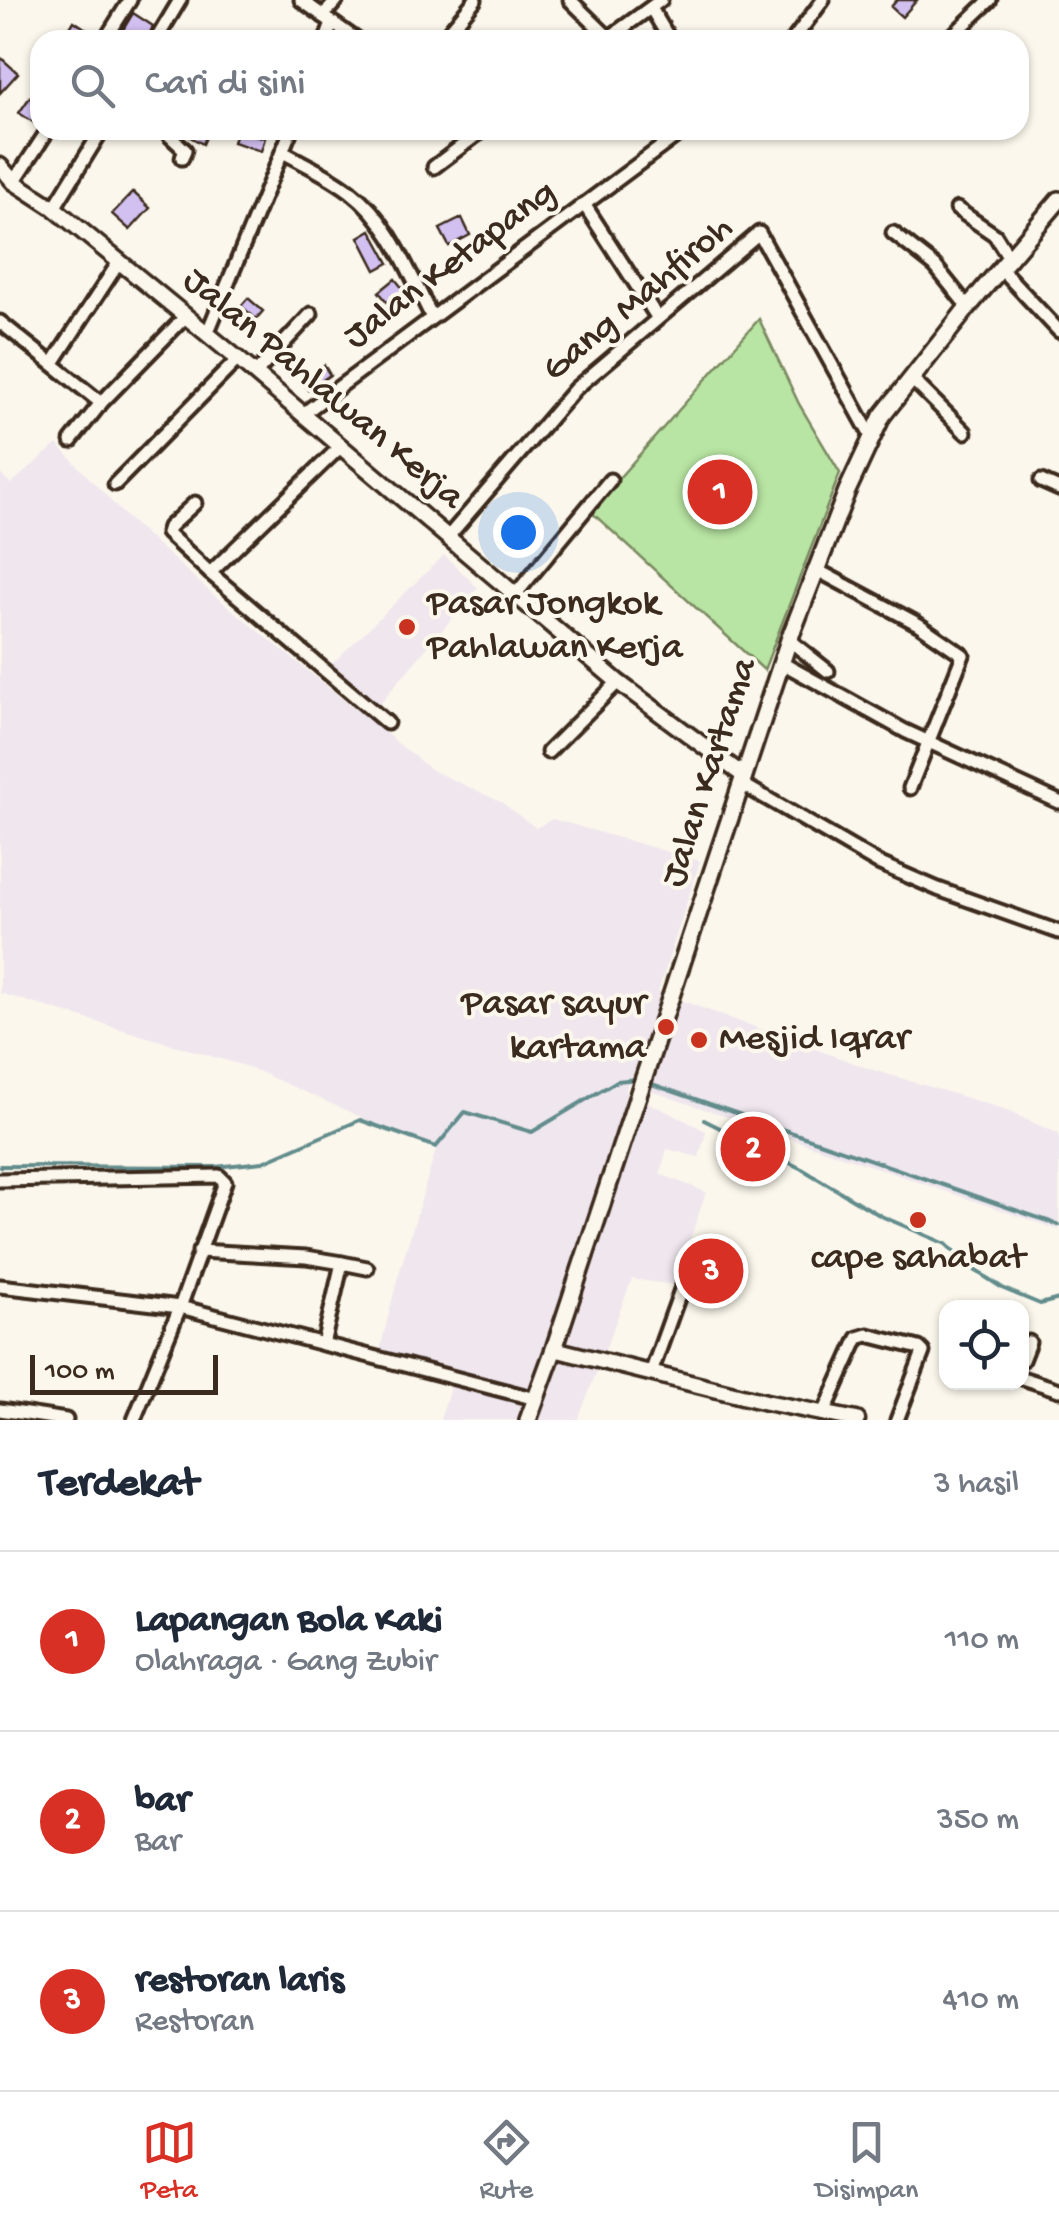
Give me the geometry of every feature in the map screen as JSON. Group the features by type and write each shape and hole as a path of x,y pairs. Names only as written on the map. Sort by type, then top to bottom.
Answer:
{"main road":[{"name":"Jalan Kartama","path":"528,1420 789,640 870,436 911,378 1059,200"}],"street":[{"path":"112,30 130,0"},
{"path":"162,30 180,0"},
{"path":"301,0 343,30"},
{"path":"327,30 338,0"},
{"path":"450,30 475,0"},
{"path":"570,0 599,30"},
{"path":"800,30 823,0"},
{"path":"958,30 990,0"},
{"path":"620,30 656,4 666,30"},
{"path":"14,182 41,140"},
{"path":"54,208 96,140"},
{"path":"174,140 185,150 182,158"},
{"path":"208,334 288,140"},
{"path":"434,168 470,140"},
{"name":"Jalan Ketapang","path":"302,414 670,140"},
{"path":"283,152 342,184 368,207 432,317"},
{"name":"Jalan Pahlawan Kerja","path":"1,168 208,334 618,682 743,780"},
{"path":"584,204 658,317"},
{"path":"957,208 995,235 1006,264 1059,331"},
{"name":"Gang Mahfiroh","path":"447,538 575,388 759,232 870,436"},
{"path":"892,233 935,266 968,307"},
{"path":"53,364 120,262"},
{"path":"255,374 311,314"},
{"path":"71,441 184,318"},
{"path":"0,322 101,404"},
{"path":"115,484 238,360"},
{"path":"911,378 965,432"},
{"path":"210,573 340,447"},
{"path":"515,595 610,480"},
{"path":"1042,481 1059,489"},
{"path":"195,504 168,533 387,723"},
{"path":"816,570 881,603 961,652 962,660 910,788"},
{"path":"789,640 828,670"},
{"path":"782,663 927,742 1059,802"},
{"path":"548,752 618,682"},
{"path":"743,780 878,862 938,889 1059,932"},
{"path":"0,1180 222,1177 224,1189 134,1420"},
{"path":"198,1251 306,1257 367,1268"},
{"path":"323,1344 342,1263"},
{"path":"0,1286 180,1307 536,1399"},
{"path":"651,1373 682,1287"},
{"path":"825,1412 858,1338 868,1335 922,1352 897,1420"},
{"path":"554,1349 766,1402 857,1420"},
{"path":"1029,1380 1059,1390"},
{"path":"0,1410 66,1420"}],"shaded area":[{"path":"57,444 126,517 209,591 431,770 501,802 536,828 552,819 700,861 658,992 870,1069 1000,1108 1059,1134 1059,1230 628,1083 625,1091 706,1131 699,1157 667,1149 660,1174 706,1192 675,1285 632,1279 578,1420 440,1420 451,1385 378,1358 436,1150 248,1067 0,993 0,474 11,484"},
{"name":"Pasar Jongkok Pahlawan Kerja","path":"444,555 478,588 379,704 329,667"}],"green space":[{"path":"759,319 799,404 840,473 764,670 590,511"}],"building":[{"path":"897,0 917,0 902,17 891,7"},
{"path":"133,13 153,26 151,30 123,30"},
{"path":"74,21 88,30 69,30"},
{"path":"0,57 18,73 0,93"},
{"path":"30,97 30,120 19,113"},
{"path":"234,140 264,140 261,151"},
{"path":"133,192 150,208 130,230 112,214"},
{"path":"462,218 470,235 449,246 440,229"},
{"path":"371,230 389,263 376,270 359,237"},
{"path":"395,279 404,290 388,303 379,292"},
{"path":"248,298 263,311 256,319 241,306"},
{"path":"324,365 330,375 308,390 302,380"}],"waterway":[{"path":"0,1166 215,1167 263,1162 360,1120 436,1147 465,1112 532,1132 617,1081 637,1079"},
{"path":"646,1082 1059,1225"},
{"path":"704,1120 802,1169 881,1216 946,1244 970,1267 1004,1289 1040,1304 1059,1299"}],"place":[{"name":"Lapangan Bola Kaki","path":"720,492"},
{"name":"Pasar Jongkok Pahlawan Kerja","path":"407,627"},
{"name":"Pasar sayur kartama","path":"666,1027"},
{"name":"Mesjid Iqrar","path":"699,1040"},
{"name":"bar","path":"753,1149"},
{"name":"cape sahabat","path":"918,1220"},
{"name":"restoran laris","path":"711,1271"}]}
